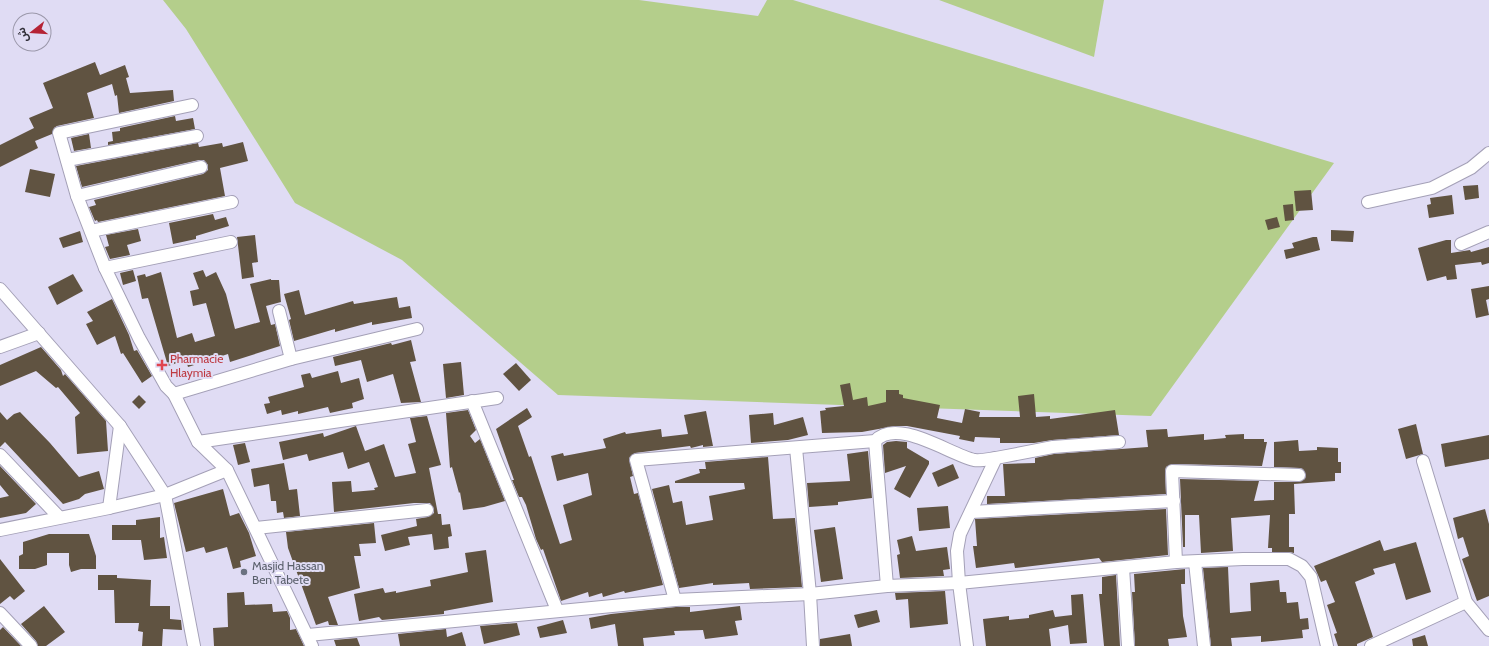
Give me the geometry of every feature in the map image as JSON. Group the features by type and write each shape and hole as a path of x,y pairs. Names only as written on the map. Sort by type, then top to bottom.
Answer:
{"street":[{"path":"192,105 59,133 77,196 90,231 105,268 139,338 166,386 174,394 198,442 227,470 310,641 557,610 675,600 810,594 887,586 959,583 1176,562 1243,559 1289,559 1302,566 1311,576 1326,646"},
{"path":"67,160 197,136"},
{"path":"1368,202 1432,188 1470,168 1489,153"},
{"path":"77,196 201,167"},
{"path":"90,231 232,202"},
{"path":"1461,244 1489,232"},
{"path":"105,268 231,242"},
{"path":"0,289 120,426 165,495 194,646"},
{"path":"279,311 291,359"},
{"path":"174,394 291,359 417,329"},
{"path":"0,347 39,333"},
{"path":"198,442 497,398"},
{"path":"472,401 557,610"},
{"path":"109,508 120,426"},
{"path":"675,600 636,460 875,441 885,433 920,438 973,460 996,458 1053,447 1119,442"},
{"path":"875,441 887,586"},
{"path":"796,448 810,594 813,646"},
{"path":"0,455 59,517"},
{"path":"967,646 959,583 957,551 960,534 996,458"},
{"path":"1423,461 1466,602 1489,630"},
{"path":"0,530 165,495 227,470"},
{"path":"1176,562 1172,471 1299,474"},
{"path":"971,512 1174,501"},
{"path":"256,528 427,510"},
{"path":"1195,562 1204,646"},
{"path":"1123,568 1128,646"},
{"path":"1371,646 1466,602"},
{"path":"0,613 31,646"}],"green space":[{"path":"163,0 639,0 758,16 767,0 793,0 1334,163 1151,416 558,395 402,260 295,203 186,29"},
{"path":"939,0 1104,0 1094,57"}],"building":[{"path":"95,62 100,75 125,65 129,77 126,78 130,93 173,90 174,101 119,113 117,95 115,96 112,84 87,93 94,118 57,126 54,128 52,134 35,141 38,148 0,167 0,145 34,128 29,118 53,108 43,83"},
{"path":"175,116 176,121 193,118 195,129 108,145 108,142 113,141 112,132 120,131 120,128"},
{"path":"89,134 91,148 74,151 71,138"},
{"path":"243,142 248,161 220,168 225,196 98,222 97,220 95,221 89,207 96,205 94,200 203,174 208,170 208,165 204,160 199,160 82,187 76,166 198,143 199,147 222,143 223,147"},
{"path":"30,169 55,174 50,197 25,192"},
{"path":"1478,185 1479,198 1465,200 1463,186"},
{"path":"1311,190 1313,210 1296,211 1294,191"},
{"path":"1452,195 1454,214 1429,218 1427,205 1431,204 1430,198"},
{"path":"1293,204 1294,220 1285,221 1283,205"},
{"path":"213,214 215,220 226,217 229,226 196,236 196,239 173,244 169,223"},
{"path":"1277,217 1280,227 1268,230 1265,220"},
{"path":"138,229 141,241 127,245 130,255 110,259 105,247 109,246 106,235"},
{"path":"1331,230 1354,231 1353,242 1331,241"},
{"path":"80,231 83,242 63,248 59,238"},
{"path":"255,235 258,262 252,263 254,277 242,279 237,237"},
{"path":"1317,237 1320,250 1286,259 1284,250 1294,248 1292,243"},
{"path":"1451,240 1451,253 1470,250 1471,252 1489,247 1489,263 1482,265 1481,262 1455,265 1457,279 1447,280 1446,276 1427,281 1418,248"},
{"path":"133,270 136,281 123,285 120,273"},
{"path":"203,270 206,277 216,272 226,294 235,329 260,322 250,284 271,279 279,280 281,302 266,306 271,325 275,324 280,346 230,362 228,354 188,367 186,360 168,366 148,298 142,299 137,276 145,274 146,277 161,272 177,338 192,333 195,342 215,336 206,303 193,306 190,291 199,289 193,273"},
{"path":"73,274 83,291 57,305 48,287"},
{"path":"1489,286 1489,299 1486,300 1489,315 1476,318 1471,289"},
{"path":"299,290 305,315 353,301 354,304 397,297 399,308 410,306 412,318 372,325 372,322 335,332 335,329 294,341 289,320 291,319 284,294"},
{"path":"112,299 129,335 134,351 137,350 152,376 142,383 123,353 121,354 115,336 97,345 86,324 93,321 87,312"},
{"path":"411,340 416,361 410,362 421,402 401,403 393,374 367,382 361,360 335,366 333,357 391,343 392,345"},
{"path":"41,347 61,370 63,376 65,374 106,421 108,451 77,454 75,417 80,413 58,387 56,388 36,371 0,386 0,365"},
{"path":"461,362 464,395 446,398 443,364"},
{"path":"516,363 531,380 519,391 503,374"},
{"path":"338,371 341,383 359,378 364,399 352,403 353,408 330,413 328,407 298,414 298,411 282,415 281,410 267,414 264,404 270,403 268,397 304,387 301,375 310,373 312,378"},
{"path":"850,383 853,400 867,397 868,406 886,402 886,390 899,390 899,394 903,395 903,398 940,405 937,418 962,423 965,409 980,412 979,417 1020,417 1018,396 1034,394 1036,417 1050,416 1050,419 1115,410 1119,435 1052,440 1034,443 1000,443 1000,438 975,437 974,442 959,439 960,436 907,426 895,426 862,432 822,433 820,411 826,410 825,408 844,406 840,385"},
{"path":"139,395 146,402 139,409 132,402"},
{"path":"527,408 532,417 518,426 529,457 531,456 560,544 572,540 563,505 592,495 588,473 557,481 551,456 563,453 564,456 606,448 603,439 625,432 626,434 661,429 662,437 688,434 684,415 706,411 713,446 703,447 703,445 691,448 690,446 635,453 629,458 633,476 630,477 634,494 638,493 663,585 625,593 624,591 603,597 602,593 589,597 588,592 561,601 543,549 541,550 536,539 526,505 522,497 519,497 512,480 514,480 496,429"},
{"path":"468,410 476,430 470,436 475,443 480,439 505,501 484,507 463,510 460,492 459,493 452,467 450,468 446,413"},
{"path":"0,412 7,420 14,414 20,412 50,443 79,477 99,471 104,489 85,494 79,499 63,504 5,442 0,447"},
{"path":"773,413 774,425 803,417 808,435 788,440 751,443 749,415"},
{"path":"427,416 441,465 429,468 438,514 441,514 442,525 450,524 452,536 448,537 449,548 434,550 432,534 408,537 410,545 385,551 381,535 417,526 416,519 428,517 434,513 434,509 430,503 414,503 334,512 332,482 351,481 352,492 375,490 374,488 378,487 369,462 348,469 343,452 309,461 307,454 283,460 279,442 323,433 324,437 356,426 365,451 384,444 395,477 416,473 408,444 416,442 410,418"},
{"path":"1416,424 1423,454 1406,459 1398,429"},
{"path":"1167,429 1168,437 1204,434 1204,440 1226,438 1225,435 1244,434 1244,439 1264,439 1264,442 1267,442 1262,466 1172,464 1166,467 1165,471 1166,494 987,504 987,496 1005,496 1003,464 1035,463 1035,458 1054,454 1148,447 1146,430"},
{"path":"1489,435 1489,459 1445,467 1441,444"},
{"path":"1298,440 1299,451 1317,450 1317,447 1338,448 1338,462 1341,462 1341,473 1335,473 1335,481 1294,484 1295,514 1289,514 1289,547 1294,547 1294,553 1272,552 1272,548 1268,548 1270,515 1231,518 1233,551 1201,553 1199,515 1185,515 1185,547 1183,547 1180,479 1259,481 1254,501 1274,500 1274,482 1299,482 1305,479 1306,475 1303,469 1300,468 1274,467 1274,442"},
{"path":"887,442 907,442 907,448 929,461 929,464 910,498 894,489 906,466 885,473 883,445"},
{"path":"245,443 250,462 238,465 233,445"},
{"path":"868,451 872,498 838,502 838,505 809,507 807,483 850,481 847,454"},
{"path":"768,457 773,519 795,518 802,587 750,589 749,583 713,585 713,583 679,588 652,489 669,485 673,503 682,501 686,525 713,520 709,496 745,489 744,483 675,483 675,481 700,473 699,469 706,469 705,462"},
{"path":"284,463 289,490 297,489 300,516 284,518 283,512 277,513 276,501 271,501 269,484 254,487 251,469"},
{"path":"953,464 959,478 938,487 932,473"},
{"path":"0,466 36,504 26,513 0,518 0,498 9,496 0,485"},
{"path":"223,489 230,516 239,513 249,533 256,556 240,561 241,567 233,569 227,547 206,553 204,547 186,552 174,503"},
{"path":"948,506 950,528 919,531 917,508"},
{"path":"1166,509 1168,555 1102,562 1099,558 1015,568 1014,563 976,568 973,546 977,546 975,519"},
{"path":"1485,509 1489,524 1489,596 1477,601 1462,559 1469,556 1463,537 1458,539 1453,518"},
{"path":"160,517 160,538 164,537 167,558 144,560 141,540 112,540 112,525 136,525 136,520"},
{"path":"374,523 376,543 359,544 361,556 354,556 360,588 328,597 338,625 329,625 328,621 316,625 288,548 286,532"},
{"path":"835,527 843,579 821,582 814,530"},
{"path":"49,534 89,534 96,556 96,569 81,569 71,572 69,565 69,553 47,553 47,565 35,569 19,569 19,556 23,554 23,542"},
{"path":"912,536 916,551 947,547 950,569 943,570 944,576 900,578 897,555 900,554 897,540"},
{"path":"1380,540 1384,551 1416,542 1431,592 1406,600 1395,563 1373,569 1375,574 1355,582 1373,637 1357,644 1357,646 1338,646 1334,634 1337,633 1327,605 1335,602 1326,580 1321,582 1314,566"},
{"path":"486,550 493,602 444,611 444,614 382,620 379,617 359,621 354,594 383,588 385,593 396,591 396,593 431,586 430,580 468,572 465,553"},
{"path":"0,559 25,591 14,600 10,596 0,604"},
{"path":"1228,567 1230,613 1251,611 1250,583 1279,580 1280,592 1286,592 1287,603 1298,602 1300,619 1308,618 1309,629 1302,630 1303,638 1261,642 1261,636 1231,638 1232,646 1211,646 1203,568"},
{"path":"1185,569 1185,584 1181,584 1183,616 1187,637 1168,639 1169,646 1135,646 1132,592 1135,592 1134,574"},
{"path":"98,575 117,575 117,578 151,580 150,606 170,606 170,619 181,620 182,630 163,629 162,646 142,646 143,632 138,631 139,623 115,623 114,590 98,590"},
{"path":"1116,575 1120,646 1104,646 1099,594 1102,594 1102,577"},
{"path":"945,591 948,624 910,628 908,599 896,600 895,593"},
{"path":"244,592 245,605 272,604 273,612 287,611 290,618 290,630 296,629 304,646 214,646 213,628 228,627 227,593"},
{"path":"1083,594 1087,643 1070,644 1068,625 1049,629 1051,646 986,646 983,619 1009,616 1009,620 1029,618 1029,615 1053,610 1055,617 1072,615 1071,595"},
{"path":"44,606 65,632 46,646 38,646 36,641 21,624"},
{"path":"740,606 742,620 735,621 738,635 705,639 703,630 674,631 675,635 643,638 644,646 618,646 615,624 591,629 589,618 611,614 676,607 690,607 690,612"},
{"path":"877,610 880,622 858,628 854,615"},
{"path":"563,620 567,633 540,638 537,627"},
{"path":"517,623 520,635 484,644 480,626"},
{"path":"3,627 21,646 0,646 0,630"},
{"path":"446,629 447,637 462,632 466,646 400,646 398,634"},
{"path":"850,634 852,646 820,646 820,639"},
{"path":"1425,635 1428,646 1413,646 1412,639"},
{"path":"357,638 360,646 336,646 334,640"}],"place":[{"name":"Pharmacie Hlaymia","path":"162,365"},
{"name":"Masjid Hassan Ben Tabete","path":"244,572"}]}
